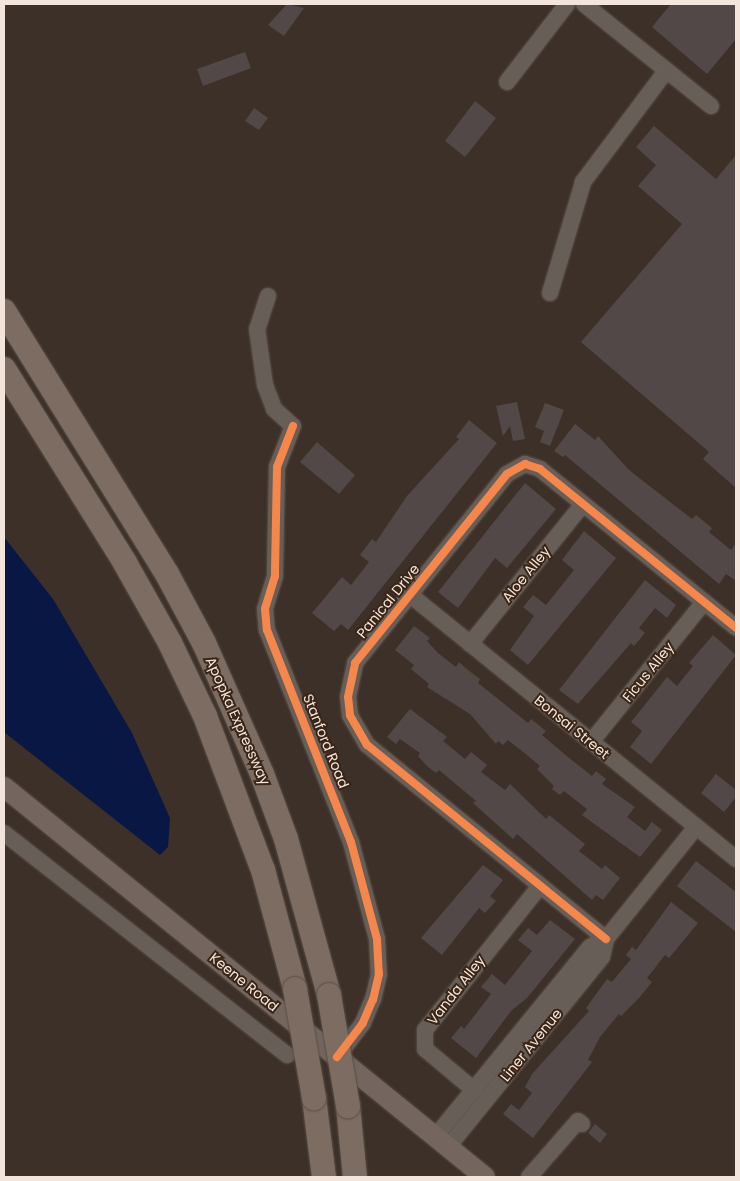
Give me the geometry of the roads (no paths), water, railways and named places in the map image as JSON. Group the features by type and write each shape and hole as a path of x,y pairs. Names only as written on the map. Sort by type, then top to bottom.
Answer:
{"highway":[{"name":"Apopka Expressway","path":"4,311 152,550 204,643 262,774 286,839 329,995 348,1106 355,1177"},
{"name":"Apopka Expressway","path":"4,369 125,563 197,699 240,801 295,988 314,1098 324,1177"}],"main road":[{"name":"Keene Road","path":"4,789 485,1177"}],"street":[{"path":"507,82 567,4"},
{"path":"584,4 711,106"},
{"path":"550,293 583,182 666,71"},
{"name":"Stanford Road","path":"268,296 257,329 265,385 274,409 293,426 277,467 275,576 264,608 267,630 351,842 377,939 379,974 373,999 363,1023 337,1057"},
{"name":"Panical Drive","path":"606,939 377,754 358,732 348,697 355,663 409,594 515,467 525,464 540,469 736,628"},
{"name":"Aloe Alley","path":"470,644 583,504"},
{"name":"Bonsai Street","path":"409,594 736,859"},
{"name":"Ficus Alley","path":"591,742 704,602"},
{"name":"Liner Avenue","path":"442,1142 474,1090 590,947 606,939 696,827"},
{"path":"4,833 287,1055"},
{"name":"Vanda Alley","path":"474,1090 425,1049 425,1030 540,886"},
{"name":"Liner Avenue","path":"442,1142 602,957 606,939"},
{"path":"529,1177 578,1121 582,1124"}],"water":[{"path":"4,537 53,599 132,733 170,818 168,847 160,855 4,732"}]}
